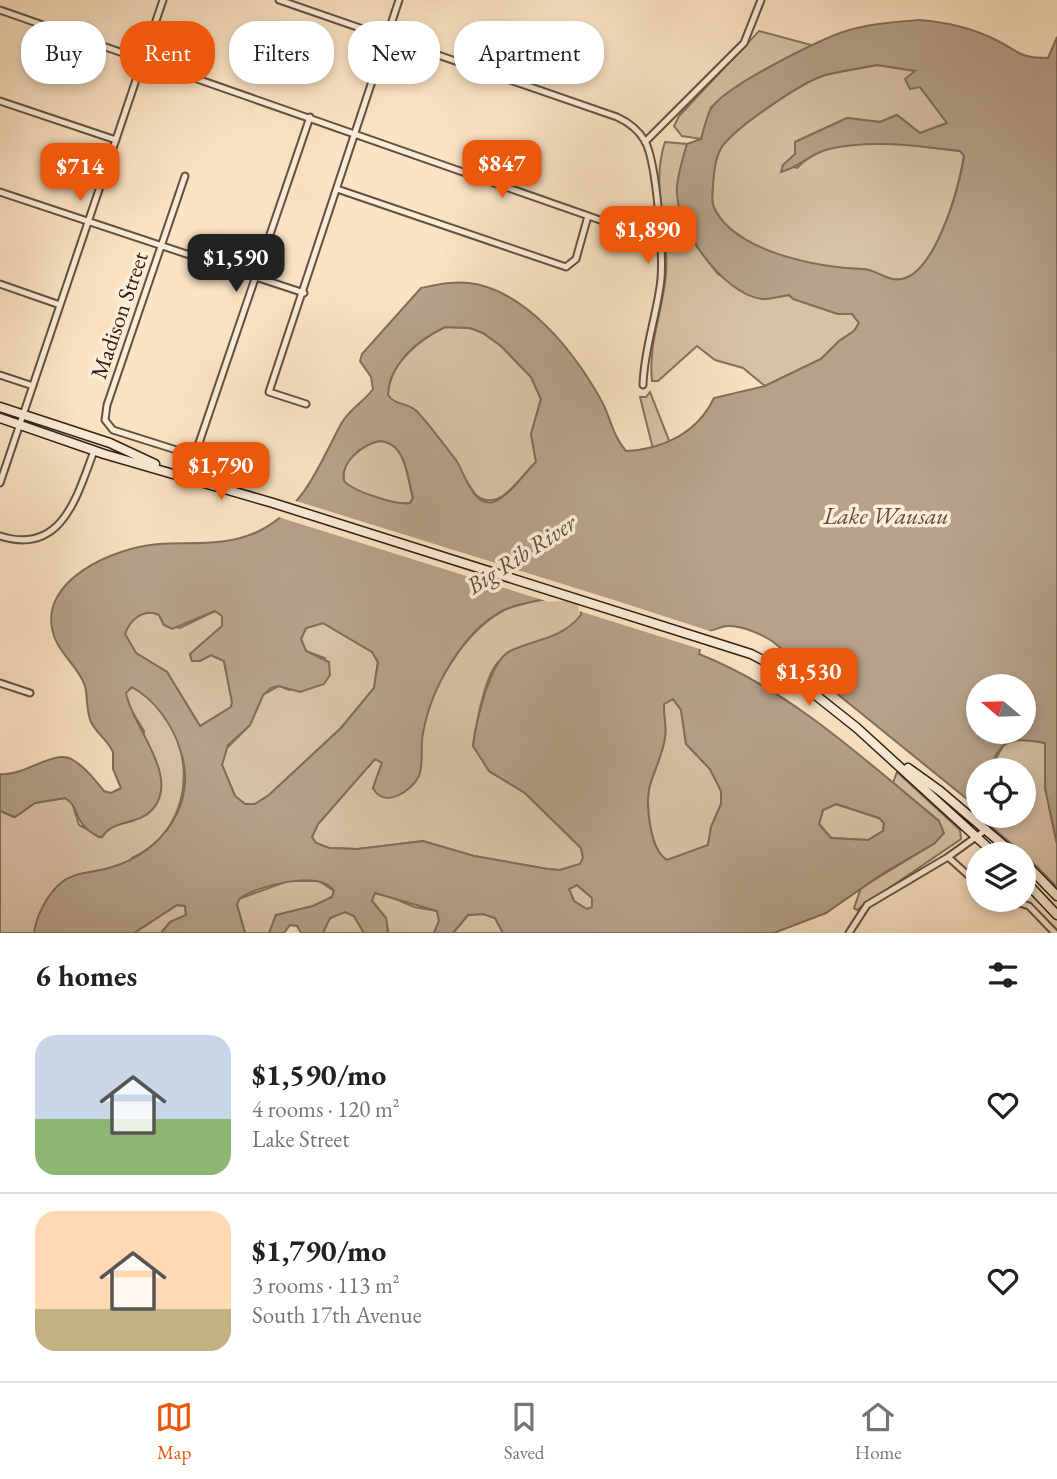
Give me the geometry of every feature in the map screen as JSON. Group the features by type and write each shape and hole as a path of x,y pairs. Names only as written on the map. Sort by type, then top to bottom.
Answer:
{"main road":[{"path":"0,407 115,445 177,474"},
{"path":"0,418 94,451 273,503 756,656 789,674 899,763 982,842"},
{"path":"899,763 927,780 1001,842"},
{"path":"1036,875 1057,897"},
{"path":"1036,893 1057,915"}],"street":[{"path":"156,21 163,0"},
{"path":"279,0 348,24"},
{"path":"391,21 398,0"},
{"path":"645,142 739,49 752,27 761,0"},
{"path":"0,10 120,51"},
{"path":"440,56 617,117 631,125 645,142 651,162 660,241 660,282 645,348 643,385"},
{"path":"0,483 135,84"},
{"path":"215,84 660,241"},
{"path":"306,404 269,392 304,293 370,84"},
{"path":"0,101 116,140"},
{"path":"256,277 310,117"},
{"name":"Madison Street","path":"185,176 105,416 109,428 184,453 197,448 256,277"},
{"path":"337,189 566,267 576,258 588,216"},
{"path":"0,192 304,293"},
{"path":"0,284 60,305"},
{"path":"0,375 33,386"},
{"path":"0,536 25,542 53,529 72,508 94,451"},
{"path":"0,683 30,693"},
{"path":"849,933 867,905 948,857 986,829"},
{"path":"948,857 966,873"},
{"path":"1035,912 1055,933"}],"shaded area":[{"path":"759,31 815,46 752,77 711,107 701,139 682,136 674,126 679,116"},
{"path":"877,65 916,71 920,87 947,123 920,133 897,115 880,122 847,118 795,142 795,155 783,165 797,168 812,156 831,148 852,144 897,144 960,151 964,155 952,206 936,245 914,273 897,279 867,270 811,266 765,250 728,226 719,216 712,197 716,161 728,139 769,107 814,79"},
{"path":"665,142 687,144 677,188 697,247 718,274 763,299 789,295 793,299 838,314 852,314 859,323 854,331 821,359 765,386 743,368 715,360 697,346 658,381 652,381 652,353 666,274 659,175"},
{"path":"445,327 470,328 483,333 501,346 531,377 541,399 531,434 536,462 509,491 493,500 485,500 476,495 417,411 393,403 388,395 399,363 415,346"},
{"path":"650,392 670,443 653,449 640,397 646,397"},
{"path":"379,441 395,447 404,462 413,498 410,503 376,497 344,481 345,467 354,455"},
{"path":"557,596 573,596 583,608 578,620 558,635 516,650 495,666 484,693 473,745 489,771 525,793 581,848 583,858 580,864 560,870 548,869 474,856 423,841 358,849 329,848 316,843 312,837 318,824 375,759 382,763 373,788 420,773 422,734 432,699 451,663 475,632 504,610"},
{"path":"215,611 222,616 222,626 190,654 192,661 200,661 211,655 224,661 232,702 231,707 200,726 167,672 136,653 125,634 130,624 143,614 159,615 164,625 180,628"},
{"path":"323,623 372,652 378,662 374,688 341,728 269,795 255,804 245,804 235,796 222,765 224,751 250,725 263,695 279,686 290,690 325,658 306,651 301,639 306,628"},
{"path":"132,687 154,703 170,724 180,748 184,774 181,799 171,823 155,843 132,858 106,933 0,933 0,811 14,817 35,803 65,798 72,802 79,825 102,837 110,826 133,821 144,731 127,703 125,693"},
{"path":"673,699 681,710 686,744 710,769 721,791 721,804 711,827 708,846 667,860 661,855 653,838 648,797 664,744 664,704"},
{"path":"1045,743 1045,788 1057,844 1057,887 1036,866 1036,842 1010,842 993,828 1036,828 1036,758 996,758 1004,744"},
{"path":"897,772 960,830 961,839 857,910 854,908 861,888 935,843 939,821 893,783"},
{"path":"836,804 879,818 884,823 883,831 868,840 831,838 819,824 823,810"},
{"path":"288,881 319,881 334,891 332,897 313,906 276,915 269,933 245,933 237,905 239,899"},
{"path":"577,885 592,898 592,908 586,909 574,901 569,889"},
{"path":"382,893 414,907 437,911 439,921 434,933 388,933 386,918 372,901 373,894"},
{"path":"177,905 185,906 186,915 170,922 161,933 134,933"},
{"path":"346,912 354,916 364,933 323,933 331,918"},
{"path":"483,914 495,918 503,933 453,933 468,915"}],"water":[{"path":"919,20 939,22 989,37 1032,57 1048,58 1057,37 1057,844 1045,788 1045,743 1036,742 1036,674 966,674 966,744 1006,744 994,758 966,758 966,798 772,641 751,630 727,626 704,632 699,654 764,687 825,728 939,821 944,833 935,843 882,874 826,913 774,933 503,933 495,918 483,914 468,915 453,933 434,933 439,921 437,911 375,893 372,901 386,918 388,933 364,933 354,916 345,912 330,918 323,933 301,933 297,926 290,925 284,933 269,933 276,915 313,906 332,897 334,891 326,884 302,880 259,889 239,899 237,905 245,933 161,933 170,922 186,915 185,906 177,905 134,933 34,933 44,905 62,882 73,876 106,869 130,860 161,837 180,806 185,788 185,769 172,731 162,713 132,687 126,693 130,706 152,751 161,781 160,796 153,809 141,818 113,827 102,837 84,826 73,806 65,798 35,803 15,817 0,811 0,774 9,774 57,758 73,760 90,774 104,791 111,793 121,788 113,769 113,752 89,718 82,679 54,636 51,616 56,598 68,583 83,570 122,552 159,544 238,539 263,529 278,519 301,496 344,419 373,389 371,377 360,361 362,354 421,288 469,283 510,297 529,310 577,362 600,398 617,438 626,451 653,447 678,437 698,421 714,398 765,386 821,359 854,331 859,323 852,314 838,314 793,299 789,295 762,299 731,285 703,255 692,238 678,203 677,187 687,144 701,139 711,109 719,100 750,78 811,46 840,33 869,25","holes":["877,65 915,71 905,79 910,89 920,87 947,123 920,133 897,115 880,122 847,118 795,142 795,154 783,165 781,172 822,151 862,144 894,144 960,151 964,156 962,170 952,206 936,245 925,261 914,273 902,279 891,279 867,270 823,265 778,254 737,234 723,221 712,203 717,157 728,139 769,107 814,79","445,327 470,328 483,333 501,346 531,377 541,399 531,434 536,462 510,490 493,502 486,502 475,494 456,460 419,414 388,395 399,363 415,346","379,441 395,447 400,454 413,498 410,503 376,497 344,481 345,467 354,455","557,596 581,602 581,615 557,634 510,651 503,657 485,694 473,746 489,771 525,793 581,848 583,858 580,864 560,870 548,869 474,856 423,841 358,849 329,848 316,843 312,837 318,824 375,759 382,763 373,788 378,794 390,798 397,796 415,782 419,776 423,733 433,698 451,662 475,632 504,610","215,611 222,616 222,626 190,654 192,661 200,661 211,655 224,661 232,702 231,707 200,726 167,672 136,653 125,634 130,624 143,614 159,615 164,625 172,629","323,623 372,652 378,662 374,688 341,728 269,795 255,804 245,804 235,796 222,765 228,745 250,725 263,695 271,688 279,686 300,692 324,684 330,675 329,662 306,651 301,639 306,628","673,699 681,710 686,744 710,769 721,791 721,804 711,827 708,845 667,860 661,855 653,838 648,807 649,789 665,737 664,704","836,804 879,818 884,823 883,831 868,840 831,838 819,824 823,810","577,885 592,898 592,907 587,909 574,901 569,889"]}],"pier":[{"path":"293,500 719,634 707,635 703,650 579,611 578,604 572,600 549,602 275,516"}],"water label":[{"name":"Lake Wausau","path":"886,515"},
{"name":"Big Rib River","path":"521,554"}]}
